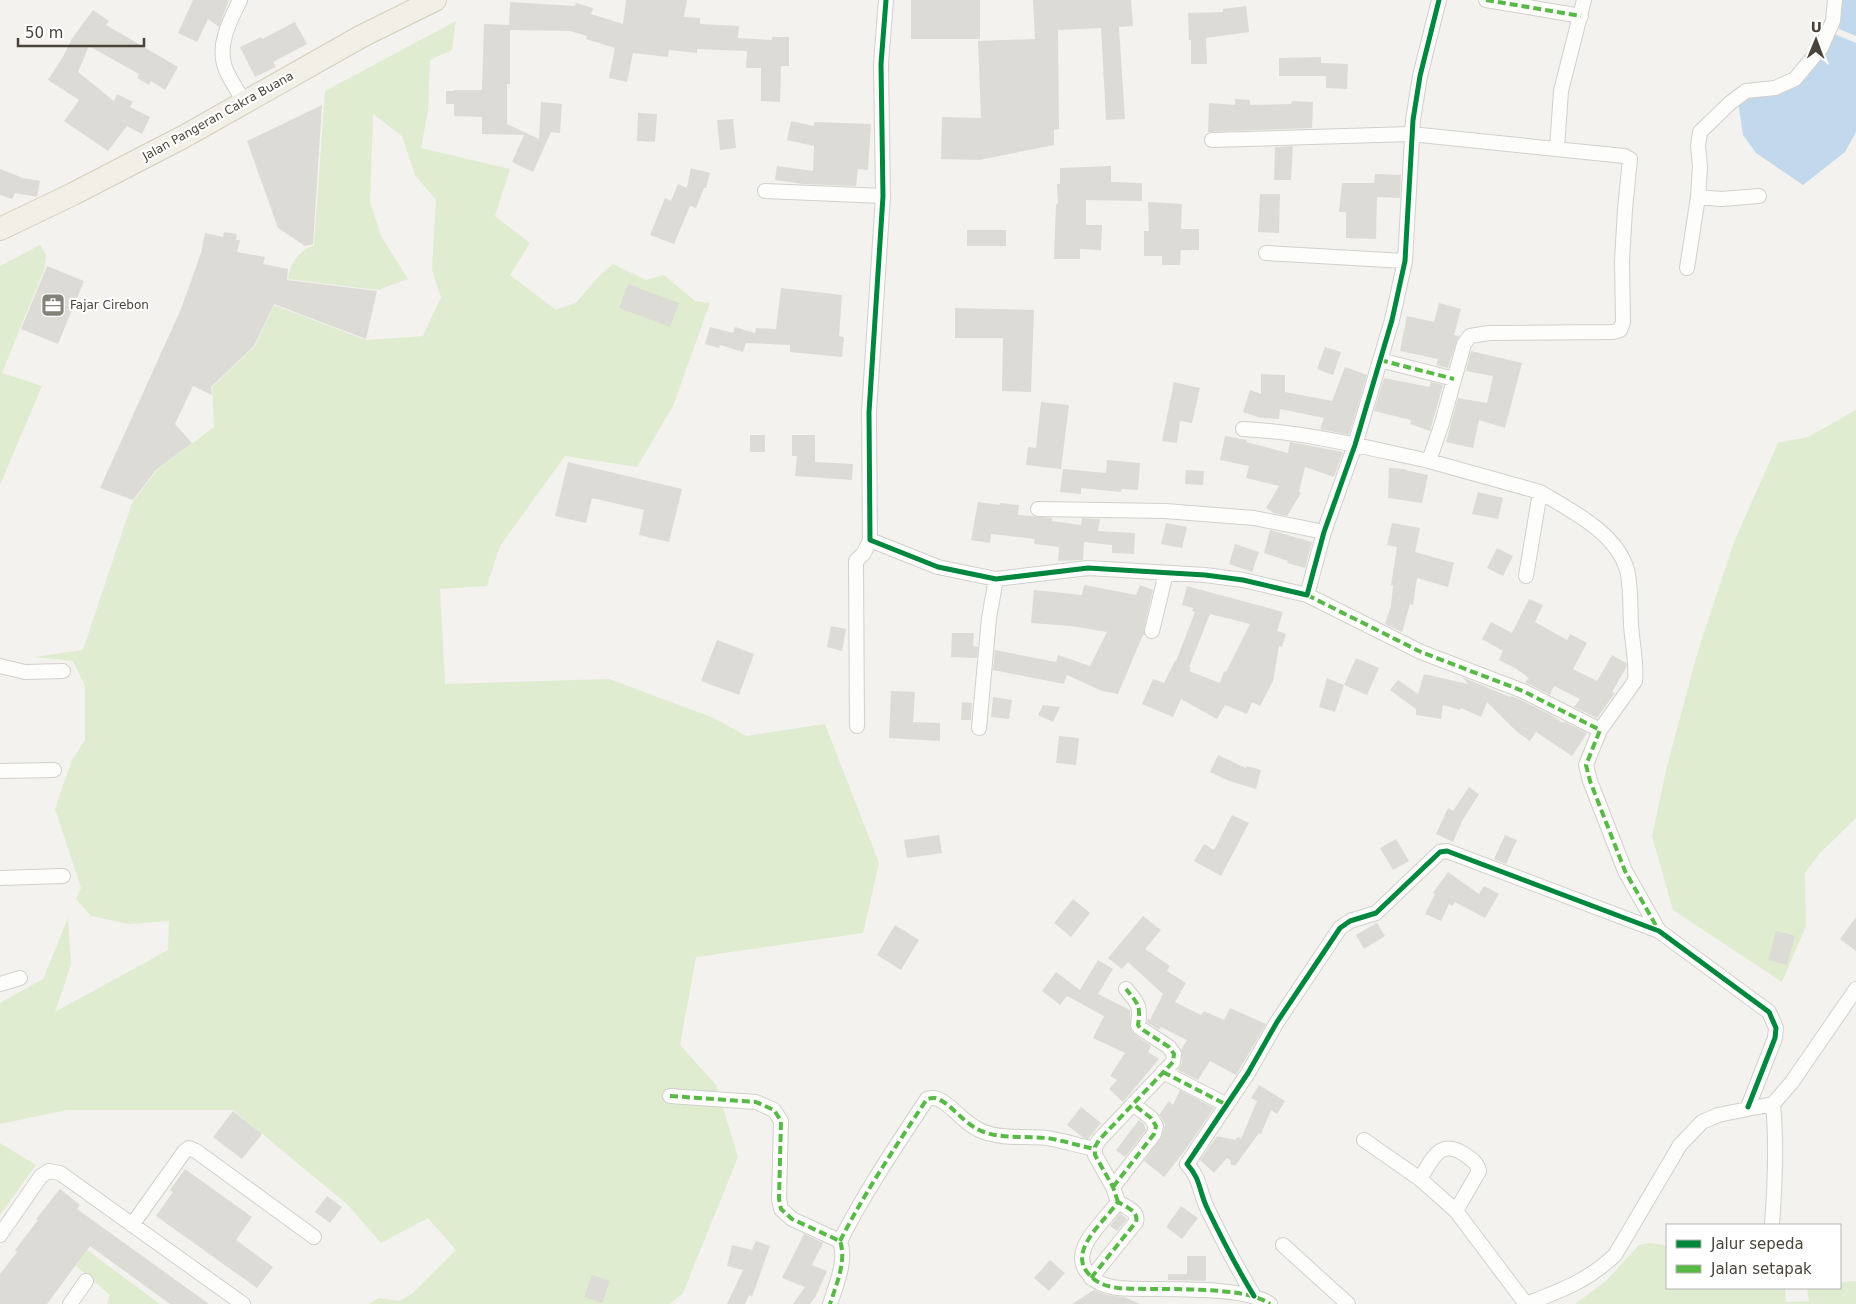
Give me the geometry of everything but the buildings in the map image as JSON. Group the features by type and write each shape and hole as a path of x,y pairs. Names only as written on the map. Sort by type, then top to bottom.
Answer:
{"main road":[{"name":"Jalan Pangeran Cakra Buana","path":"0,229 73,194 177,140 362,36 434,0"}],"street":[{"path":"240,0 224,42 223,57 224,65 244,102"},
{"path":"857,726 856,561 864,553 870,540 869,412 883,196 881,64 886,0"},
{"path":"1308,595 1324,532 1355,445 1392,320 1405,261 1411,134 1420,76 1439,0"},
{"path":"1486,0 1581,16"},
{"path":"1557,148 1561,91 1584,0"},
{"path":"1688,268 1698,197 1700,166 1698,146 1700,132 1740,94 1746,91 1775,88 1794,79 1821,48 1833,21 1835,0"},
{"path":"1212,140 1411,134 1557,148 1624,156 1630,159 1622,261 1623,322 1620,330 1613,332 1489,332 1470,336 1464,344 1430,461"},
{"path":"765,191 883,196"},
{"path":"1698,197 1721,199 1759,196"},
{"path":"1266,253 1405,261"},
{"path":"1380,360 1454,379"},
{"path":"1243,429 1273,430 1355,445 1430,461 1540,492 1587,520 1620,554 1627,571 1636,672 1635,681 1600,730 1586,765 1590,781 1625,870 1659,931"},
{"path":"1526,576 1540,492"},
{"path":"1038,509 1165,511 1254,518 1324,532"},
{"path":"870,540 938,567 996,579 1088,568 1244,580 1308,595 1421,652 1523,691 1600,730"},
{"path":"1152,632 1166,573"},
{"path":"979,728 989,618 996,579"},
{"path":"0,666 26,672 62,671"},
{"path":"0,771 54,770"},
{"path":"1254,1296 1206,1207 1195,1173 1187,1164 1248,1073 1282,1014 1340,928 1350,921 1376,913 1440,852 1447,851 1659,931 1769,1012 1776,1028 1775,1038 1748,1107"},
{"path":"0,878 62,876"},
{"path":"0,984 20,978"},
{"path":"1091,1278 1136,1222 1137,1217 1136,1213 1118,1202 1114,1187 1094,1155 1095,1149 1099,1140 1173,1062 1174,1054 1173,1050 1140,1028 1138,1025 1139,1004 1126,989"},
{"path":"1364,1140 1420,1179 1456,1211 1526,1304 1584,1280 1615,1255 1680,1145 1690,1133 1702,1122 1718,1115 1748,1107 1773,1104 1792,1082 1856,989"},
{"path":"1163,1072 1227,1105"},
{"path":"670,1096 756,1102 774,1110 781,1121 779,1199 781,1209 792,1219 840,1241 843,1249 843,1257 830,1304"},
{"path":"840,1241 855,1211 886,1160 927,1099 932,1097 940,1099 969,1124 983,1132 998,1136 1049,1139 1095,1149"},
{"path":"1114,1187 1154,1134 1156,1126 1151,1118 1133,1104"},
{"path":"1772,1224 1775,1178 1773,1104"},
{"path":"132,1225 184,1152 189,1148 196,1151 314,1237"},
{"path":"1420,1179 1435,1156 1444,1149 1454,1148 1472,1160 1477,1165 1479,1171 1456,1211"},
{"path":"0,1235 41,1176 49,1171 60,1173 243,1304"},
{"path":"1118,1202 1087,1241 1082,1255 1082,1266 1091,1278 1103,1285 1118,1288 1212,1291 1254,1296 1270,1304"},
{"path":"1283,1244 1348,1304"},
{"path":"70,1304 86,1281"}],"green space":[{"path":"456,21 452,50 430,60 428,111 421,148 510,169 495,216 530,243 510,275 556,310 576,303 598,277 613,264 646,280 664,275 695,301 710,303 673,406 637,467 565,456 500,546 487,586 440,589 445,684 609,679 714,718 746,736 825,724 879,863 863,933 696,957 680,1045 716,1085 738,1157 683,1293 670,1304 369,1304 379,1298 400,1301 413,1293 456,1250 428,1218 381,1243 347,1204 233,1110 67,1110 0,1124 0,1003 43,979 68,918 71,964 55,1012 168,950 169,921 128,924 91,916 76,899 81,888 55,809 72,760 85,740 85,686 73,661 34,657 83,650 132,503 157,470 214,427 212,387 255,346 274,305 366,340 423,336 441,297 432,270 436,200 415,175 402,136 373,114 370,201 381,236 408,279 378,290 288,279 296,258 314,245 325,91"},
{"path":"40,245 46,255 45,267 2,373 42,386 0,485 0,266"},
{"path":"1856,410 1856,818 1819,854 1805,873 1806,926 1782,982 1673,910 1652,836 1667,766 1698,651 1734,542 1778,443 1808,437"},
{"path":"0,1143 36,1165 0,1215"},
{"path":"1649,1243 1663,1245 1666,1248 1666,1289 1785,1289 1786,1302 1809,1301 1807,1289 1841,1289 1841,1282 1856,1281 1856,1304 1575,1304 1606,1281 1639,1245"},
{"path":"87,1250 160,1304 107,1304 110,1295 76,1266"}],"water":[{"path":"1843,0 1856,0 1856,36 1839,29"},
{"path":"1832,33 1856,43 1856,132 1845,152 1803,185 1756,153 1743,135 1738,102 1779,89"}],"marked path":[{"path":"1486,0 1581,16"},
{"path":"1380,360 1454,379"},
{"path":"1307,595 1421,652 1523,691 1600,730 1586,765 1590,781 1625,871 1659,931"},
{"path":"1118,1202 1113,1187 1095,1155 1095,1147 1099,1140 1173,1062 1174,1054 1169,1047 1140,1028 1138,1025 1138,1005 1126,989"},
{"path":"1163,1072 1227,1105"},
{"path":"670,1096 756,1102 774,1110 781,1121 779,1199 781,1209 792,1219 840,1241 842,1249 841,1265 830,1304"},
{"path":"840,1241 870,1187 927,1099 935,1098 944,1102 971,1125 984,1132 1007,1136 1046,1138 1095,1149"},
{"path":"1113,1187 1154,1134 1156,1126 1151,1118 1133,1104"},
{"path":"1091,1278 1136,1222 1134,1212 1118,1202 1091,1236 1082,1254 1083,1263 1087,1272 1090,1276 1093,1279 1105,1285 1118,1288 1240,1293 1270,1304"}],"cycle path":[{"path":"886,0 881,64 883,196 869,412 870,540 938,567 996,579 1088,568 1205,575 1243,580 1307,595 1324,532 1355,445 1392,320 1405,261 1413,120 1420,76 1439,0"},
{"path":"1254,1296 1219,1232 1205,1203 1195,1175 1187,1164 1248,1073 1277,1022 1340,928 1350,921 1376,913 1440,852 1447,851 1659,931 1769,1012 1776,1028 1775,1038 1748,1107"}],"place":[{"name":"Fajar Cirebon","path":"53,305"}]}
